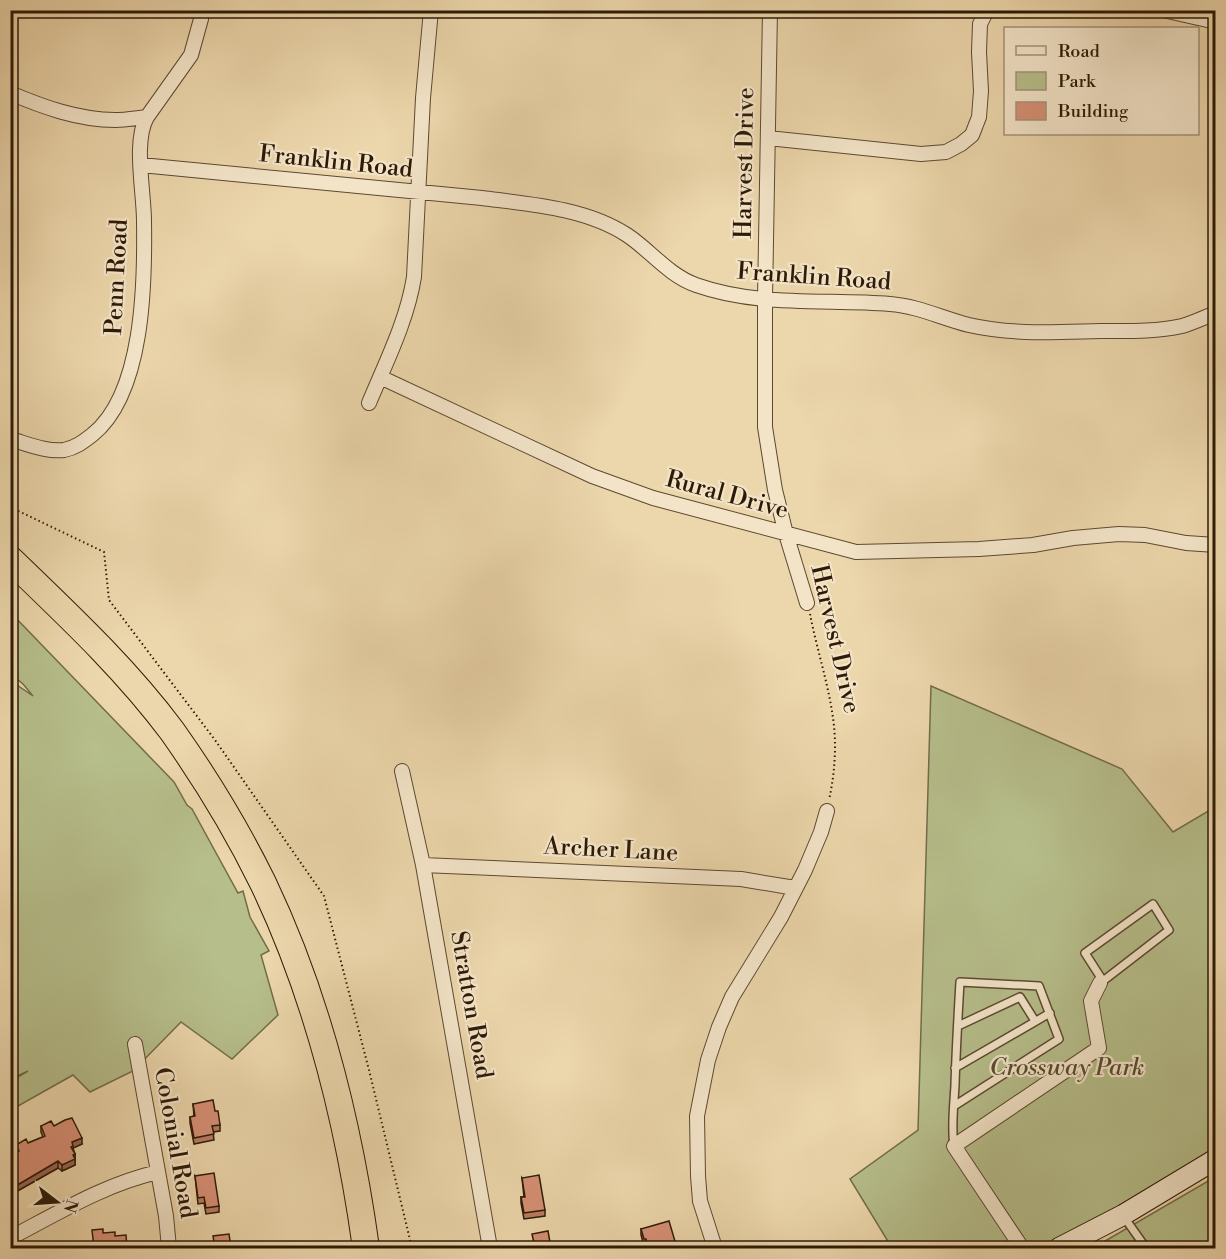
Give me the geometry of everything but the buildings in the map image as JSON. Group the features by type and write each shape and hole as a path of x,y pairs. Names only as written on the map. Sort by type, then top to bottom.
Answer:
{"highway":[{"path":"10,559 84,631 143,695 171,730 196,767 243,843 280,923 324,1048 346,1137 362,1248"},
{"path":"10,580 100,669 136,710 206,808 238,867 281,966 296,1008 309,1050 334,1154 362,1248"}],"street":[{"path":"10,93 44,107 94,118 115,120 147,117 191,56 201,19 201,10"},
{"path":"369,403 411,298 430,10"},
{"name":"Harvest Drive","path":"770,10 765,427 775,490 807,603"},
{"path":"768,138 921,154 946,152 961,144 972,135 978,117 981,91 980,24 987,10"},
{"path":"1163,10 1215,22"},
{"name":"Penn Road","path":"10,440 48,450 65,450 81,444 95,433 110,418 119,401 129,376 144,289 144,219 140,140 147,117"},
{"name":"Franklin Road","path":"141,165 504,201 574,213 605,223 627,235 658,261 694,284 748,298 892,304 918,309 969,325 1005,332 1031,333 1154,330 1184,325 1215,313"},
{"name":"Rural Drive","path":"380,377 592,476 653,498 856,552 979,549 1119,534 1145,535 1186,543 1215,545"},
{"name":"Stratton Road","path":"402,771 423,865 490,1248"},
{"path":"715,1248 700,1201 698,1176 697,1116 708,1060 719,1026 732,997 781,917 821,832 827,811"},
{"name":"Archer Lane","path":"423,865 741,879 795,888"},
{"path":"1022,1248 954,1146 1099,1048 1091,1001 1102,982"},
{"name":"Colonial Road","path":"135,1044 166,1216 169,1248"},
{"path":"1059,1248 1123,1215 1215,1159"},
{"path":"10,1238 103,1190 158,1172"}],"lane":[{"path":"1153,904 1169,930 1102,982 1085,953 1153,904"},
{"path":"954,1106 1059,1039 1040,986 960,982 952,1133 954,1146"},
{"path":"958,1026 1020,997 1035,1021"},
{"path":"955,1068 1050,1013"},
{"path":"1123,1215 1143,1246 1132,1248"}],"path":[{"name":"Harvest Drive","path":"807,603 831,706 835,744 833,779 827,811"}],"green space":[{"path":"11,613 174,782 187,805 192,809 238,893 243,891 250,917 269,951 261,955 278,1015 232,1059 181,1022 133,1071 90,1092 73,1075 11,1110 11,1081 28,1071 11,1079 11,681 33,696 11,674"},
{"name":"Crossway Park","path":"931,686 1122,769 1173,832 1215,807 1215,1154 1053,1248 892,1248 850,1179 918,1130"},
{"path":"1215,1177 1215,1248 1093,1248"}]}
